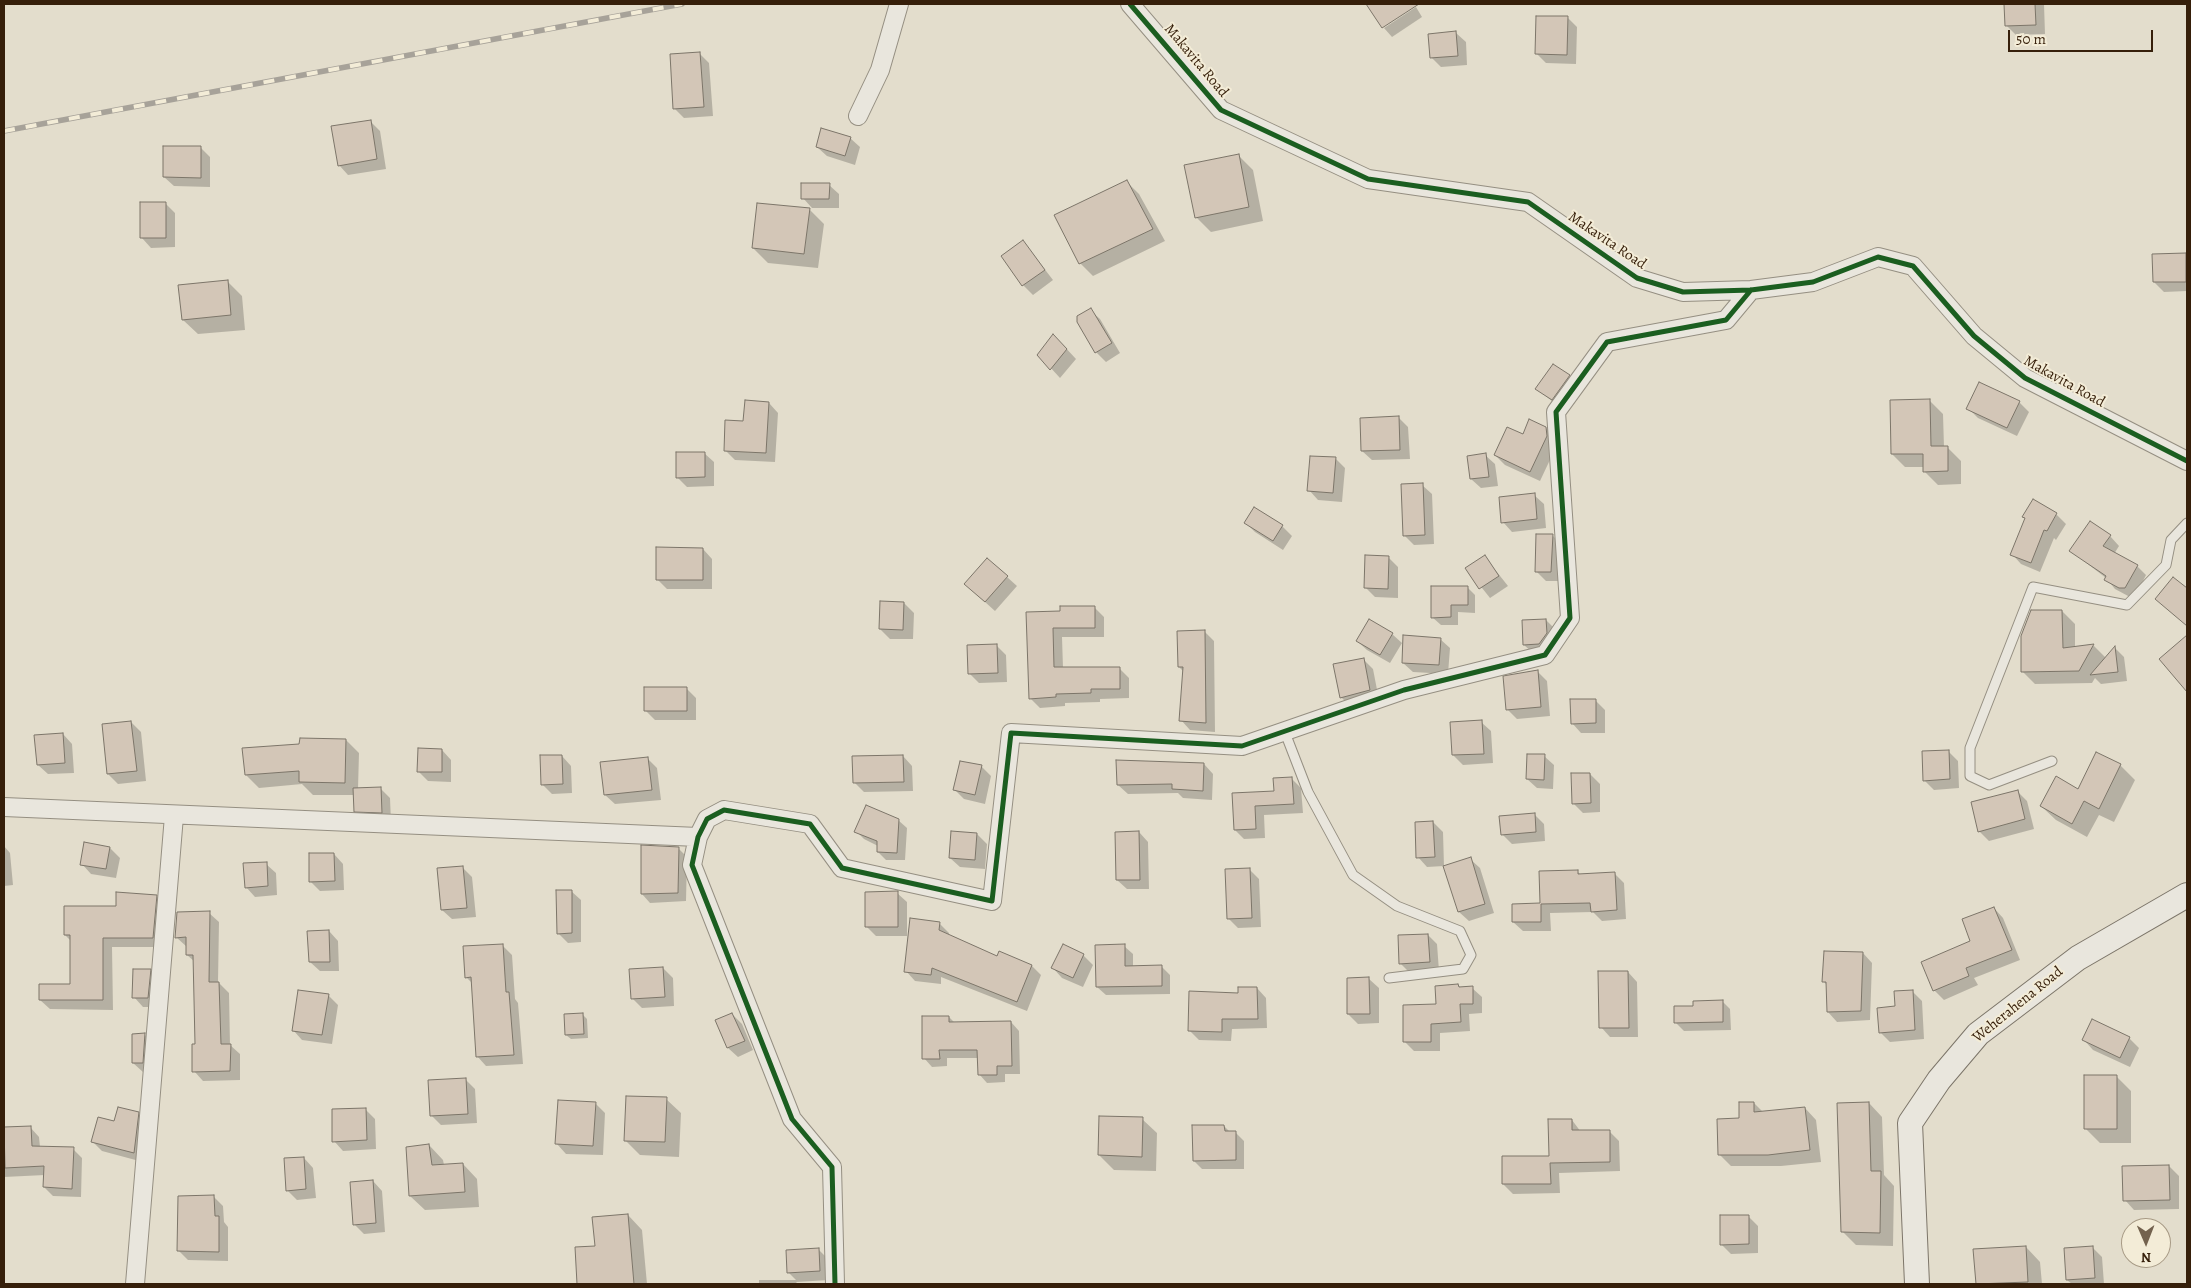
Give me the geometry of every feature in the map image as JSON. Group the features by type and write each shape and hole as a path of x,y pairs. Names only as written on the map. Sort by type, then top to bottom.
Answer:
{"main road":[{"name":"Weherahena Road","path":"1917,1284 1910,1123 1920,1108 1940,1080 1978,1034 2078,958 2187,895"}],"street":[{"path":"858,116 880,70 899,4"},
{"name":"Makavita Road","path":"1130,4 1221,110 1368,179 1528,202 1636,278 1683,292 1751,290 1813,282 1878,257 1913,266 1974,336 2024,378 2187,461"},
{"path":"835,1284 832,1167 792,1119 692,865 698,837 707,819 724,810 810,824 842,868 992,901 1012,733 1242,746 1404,690 1545,655 1570,618 1556,412 1607,342 1726,320 1751,290"},
{"path":"4,807 174,816 698,837"},
{"path":"150,1284 136,1276 174,816"}],"lane":[{"path":"2052,761 1989,785 1970,776 1970,748 2033,587 2127,605 2166,565 2171,540 2187,523"},
{"path":"1284,730 1308,792 1354,875 1397,906 1460,931 1471,955 1463,969 1389,978"}],"building":[{"path":"1366,4 1419,4 1382,28"},
{"path":"2004,4 2035,4 2036,25 2005,26"},
{"path":"1536,16 1568,16 1567,55 1535,54"},
{"path":"1456,31 1458,56 1430,58 1428,34"},
{"path":"700,52 704,107 673,109 670,54"},
{"path":"371,120 377,159 338,166 331,126"},
{"path":"821,128 851,137 845,156 816,147"},
{"path":"163,146 201,146 201,178 163,177"},
{"path":"1239,154 1249,207 1195,218 1184,165"},
{"path":"1127,180 1153,229 1079,264 1054,215"},
{"path":"801,183 830,183 829,199 801,199"},
{"path":"140,202 166,202 166,238 140,238"},
{"path":"757,203 810,208 804,254 752,248"},
{"path":"1023,240 1045,270 1022,286 1001,256"},
{"path":"2186,253 2186,282 2153,282 2152,254"},
{"path":"228,280 231,315 182,320 178,285"},
{"path":"1091,308 1112,343 1095,353 1077,322 1077,316"},
{"path":"1053,334 1067,349 1050,370 1037,355"},
{"path":"1553,364 1570,375 1552,400 1535,389"},
{"path":"1979,382 2020,401 2007,428 1966,409"},
{"path":"1930,399 1931,446 1948,446 1948,471 1923,472 1923,454 1891,454 1890,400"},
{"path":"745,400 769,402 766,453 724,451 725,420 743,421"},
{"path":"1399,416 1400,450 1361,451 1360,418"},
{"path":"1529,419 1546,427 1547,436 1530,472 1494,455 1507,427 1523,434"},
{"path":"676,452 705,452 705,477 676,478"},
{"path":"1486,453 1489,477 1470,479 1467,456"},
{"path":"1310,456 1336,457 1333,493 1307,491"},
{"path":"1423,483 1425,535 1403,536 1401,484"},
{"path":"1535,493 1537,519 1501,523 1499,497"},
{"path":"2033,499 2057,513 2047,531 2044,530 2031,563 2010,555 2025,518 2022,517"},
{"path":"1254,507 1283,525 1273,541 1244,523"},
{"path":"2090,521 2111,535 2103,546 2138,565 2125,588 2119,588 2104,580 2106,576 2069,551"},
{"path":"1536,534 1553,534 1551,572 1535,572"},
{"path":"656,547 703,548 703,580 656,580"},
{"path":"1365,555 1389,556 1388,589 1364,588"},
{"path":"1485,555 1499,576 1479,589 1465,568"},
{"path":"987,558 1008,576 985,602 964,584"},
{"path":"2173,577 2187,588 2187,626 2155,599"},
{"path":"1431,586 1468,586 1468,605 1451,605 1451,617 1431,618"},
{"path":"880,601 904,602 903,630 879,629"},
{"path":"1060,606 1095,606 1095,628 1053,628 1054,667 1120,667 1120,689 1091,689 1091,693 1056,694 1056,697 1029,699 1026,612 1060,611"},
{"path":"2031,610 2062,610 2063,648 2094,644 2079,671 2021,672 2021,636"},
{"path":"1369,619 1393,633 1380,655 1356,641"},
{"path":"1546,619 1547,633 1539,644 1523,645 1522,620"},
{"path":"1205,630 1206,723 1179,721 1183,667 1178,667 1177,631"},
{"path":"1403,635 1441,638 1439,665 1402,663"},
{"path":"2187,635 2187,692 2159,659"},
{"path":"997,644 998,673 968,674 967,645"},
{"path":"2115,646 2118,672 2090,675"},
{"path":"1364,658 1370,690 1340,698 1333,664"},
{"path":"1538,670 1541,707 1506,710 1503,676"},
{"path":"644,687 687,687 687,711 644,711"},
{"path":"1570,699 1596,699 1596,723 1571,724"},
{"path":"1482,720 1484,754 1452,755 1450,722"},
{"path":"131,721 137,771 107,774 102,724"},
{"path":"63,733 65,763 37,765 34,735"},
{"path":"300,738 346,739 345,783 299,782 299,771 245,775 242,748 299,744"},
{"path":"418,748 442,749 442,772 417,772"},
{"path":"1949,750 1950,779 1923,781 1922,751"},
{"path":"2096,752 2121,764 2099,809 2084,801 2072,824 2040,806 2056,776 2078,789"},
{"path":"1527,754 1545,754 1544,780 1526,779"},
{"path":"540,755 562,755 563,784 541,785"},
{"path":"903,755 904,782 853,783 852,756"},
{"path":"648,757 652,790 604,795 600,762"},
{"path":"1116,760 1204,763 1203,791 1172,789 1172,784 1117,785"},
{"path":"960,761 982,765 975,795 953,790"},
{"path":"1571,773 1590,773 1591,803 1572,804"},
{"path":"1292,777 1294,804 1255,806 1256,829 1234,830 1232,793 1274,791 1273,778"},
{"path":"381,787 382,813 354,812 353,788"},
{"path":"2018,790 2025,819 1978,832 1971,802"},
{"path":"866,805 899,819 897,853 877,852 877,841 854,832"},
{"path":"1535,813 1536,832 1501,835 1499,816"},
{"path":"1433,821 1435,857 1416,858 1415,822"},
{"path":"951,831 977,833 975,860 949,858"},
{"path":"1139,831 1140,880 1116,880 1115,832"},
{"path":"84,842 110,847 106,869 80,865"},
{"path":"641,845 679,847 678,893 641,894"},
{"path":"309,853 334,853 335,881 309,882"},
{"path":"1471,857 1485,904 1458,912 1443,866"},
{"path":"267,862 268,886 245,888 243,863"},
{"path":"463,866 467,908 441,910 437,868"},
{"path":"1250,868 1252,918 1227,919 1225,869"},
{"path":"1578,870 1578,874 1615,872 1617,910 1591,912 1590,903 1541,904 1541,922 1512,922 1512,904 1540,903 1539,871"},
{"path":"556,890 572,890 572,933 557,934"},
{"path":"898,891 898,927 865,927 865,892"},
{"path":"116,892 157,895 153,938 103,938 103,1000 39,1000 39,984 70,984 70,935 64,935 64,906 116,906"},
{"path":"1994,907 2012,950 1966,968 1969,976 1933,991 1921,962 1970,941 1962,919"},
{"path":"210,911 209,982 219,982 221,1044 231,1044 230,1071 192,1072 192,1044 195,1044 193,955 186,955 186,937 175,938 177,912"},
{"path":"910,918 940,922 939,930 997,956 999,951 1032,965 1017,1002 932,968 931,975 904,972"},
{"path":"329,930 330,962 309,962 307,931"},
{"path":"1428,934 1430,962 1399,964 1398,935"},
{"path":"503,944 506,992 509,992 514,1055 476,1057 471,977 465,978 463,946"},
{"path":"1063,944 1084,954 1073,978 1051,968"},
{"path":"1125,944 1125,966 1162,965 1162,986 1096,987 1095,945"},
{"path":"1824,951 1863,952 1861,1011 1827,1012 1826,982 1822,982"},
{"path":"663,967 665,997 631,999 629,969"},
{"path":"133,969 151,969 148,998 132,998"},
{"path":"1598,971 1628,971 1629,1028 1599,1028"},
{"path":"1369,977 1370,1014 1347,1014 1347,978"},
{"path":"1458,984 1459,987 1473,986 1473,1004 1460,1004 1461,1022 1431,1024 1431,1042 1403,1042 1403,1005 1436,1004 1435,986"},
{"path":"1238,987 1257,987 1258,1019 1222,1019 1222,1032 1188,1031 1189,991 1238,993"},
{"path":"298,990 329,994 322,1035 292,1031"},
{"path":"1913,990 1915,1030 1879,1033 1877,1008 1895,1006 1894,991"},
{"path":"1723,1000 1723,1022 1674,1023 1674,1006 1693,1006 1693,1001"},
{"path":"583,1013 584,1034 565,1035 564,1014"},
{"path":"732,1013 745,1041 727,1048 715,1020"},
{"path":"922,1016 949,1016 949,1022 1011,1021 1012,1066 997,1066 997,1075 978,1075 977,1050 939,1050 940,1059 922,1059"},
{"path":"2092,1019 2130,1037 2120,1058 2082,1040"},
{"path":"145,1033 143,1063 132,1063 132,1034"},
{"path":"2084,1075 2117,1075 2117,1129 2084,1129"},
{"path":"466,1078 468,1114 430,1116 428,1080"},
{"path":"626,1096 667,1097 665,1142 624,1141"},
{"path":"558,1100 596,1102 593,1146 555,1144"},
{"path":"1739,1102 1754,1102 1754,1112 1805,1107 1810,1150 1768,1155 1718,1155 1717,1119 1739,1118"},
{"path":"1869,1102 1871,1171 1881,1171 1880,1233 1841,1232 1837,1103"},
{"path":"118,1107 139,1112 134,1153 91,1142 98,1117 114,1121"},
{"path":"366,1108 367,1140 332,1142 332,1109"},
{"path":"1099,1116 1143,1117 1142,1157 1098,1155"},
{"path":"1548,1119 1572,1119 1572,1130 1610,1130 1610,1162 1550,1163 1551,1184 1502,1184 1502,1156 1549,1156"},
{"path":"1192,1125 1224,1125 1225,1131 1236,1131 1236,1160 1193,1161"},
{"path":"31,1126 32,1146 74,1147 72,1189 43,1187 44,1166 5,1168 4,1127"},
{"path":"429,1144 432,1165 463,1163 465,1192 409,1196 406,1147"},
{"path":"304,1157 306,1189 286,1191 284,1158"},
{"path":"2169,1165 2170,1200 2123,1201 2122,1166"},
{"path":"373,1180 376,1223 353,1225 350,1182"},
{"path":"214,1195 215,1216 219,1216 219,1252 177,1251 178,1196"},
{"path":"628,1214 634,1284 577,1284 575,1247 595,1246 592,1217"},
{"path":"1720,1215 1749,1215 1749,1244 1720,1245"},
{"path":"2026,1246 2028,1282 1976,1284 1973,1249"},
{"path":"2093,1246 2095,1278 2066,1280 2064,1248"},
{"path":"819,1248 820,1271 787,1273 786,1250"}],"railway":[{"path":"4,131 682,4"}],"cycle path":[{"path":"1130,4 1221,110 1368,179 1528,202 1637,278 1683,292 1751,290 1813,282 1878,257 1913,266 1974,336 2025,378 2187,461"},
{"path":"835,1284 832,1167 792,1119 692,865 698,837 707,819 724,810 810,824 842,868 992,901 1011,733 1242,746 1404,690 1545,655 1570,618 1556,412 1607,342 1726,320 1751,290"}]}
